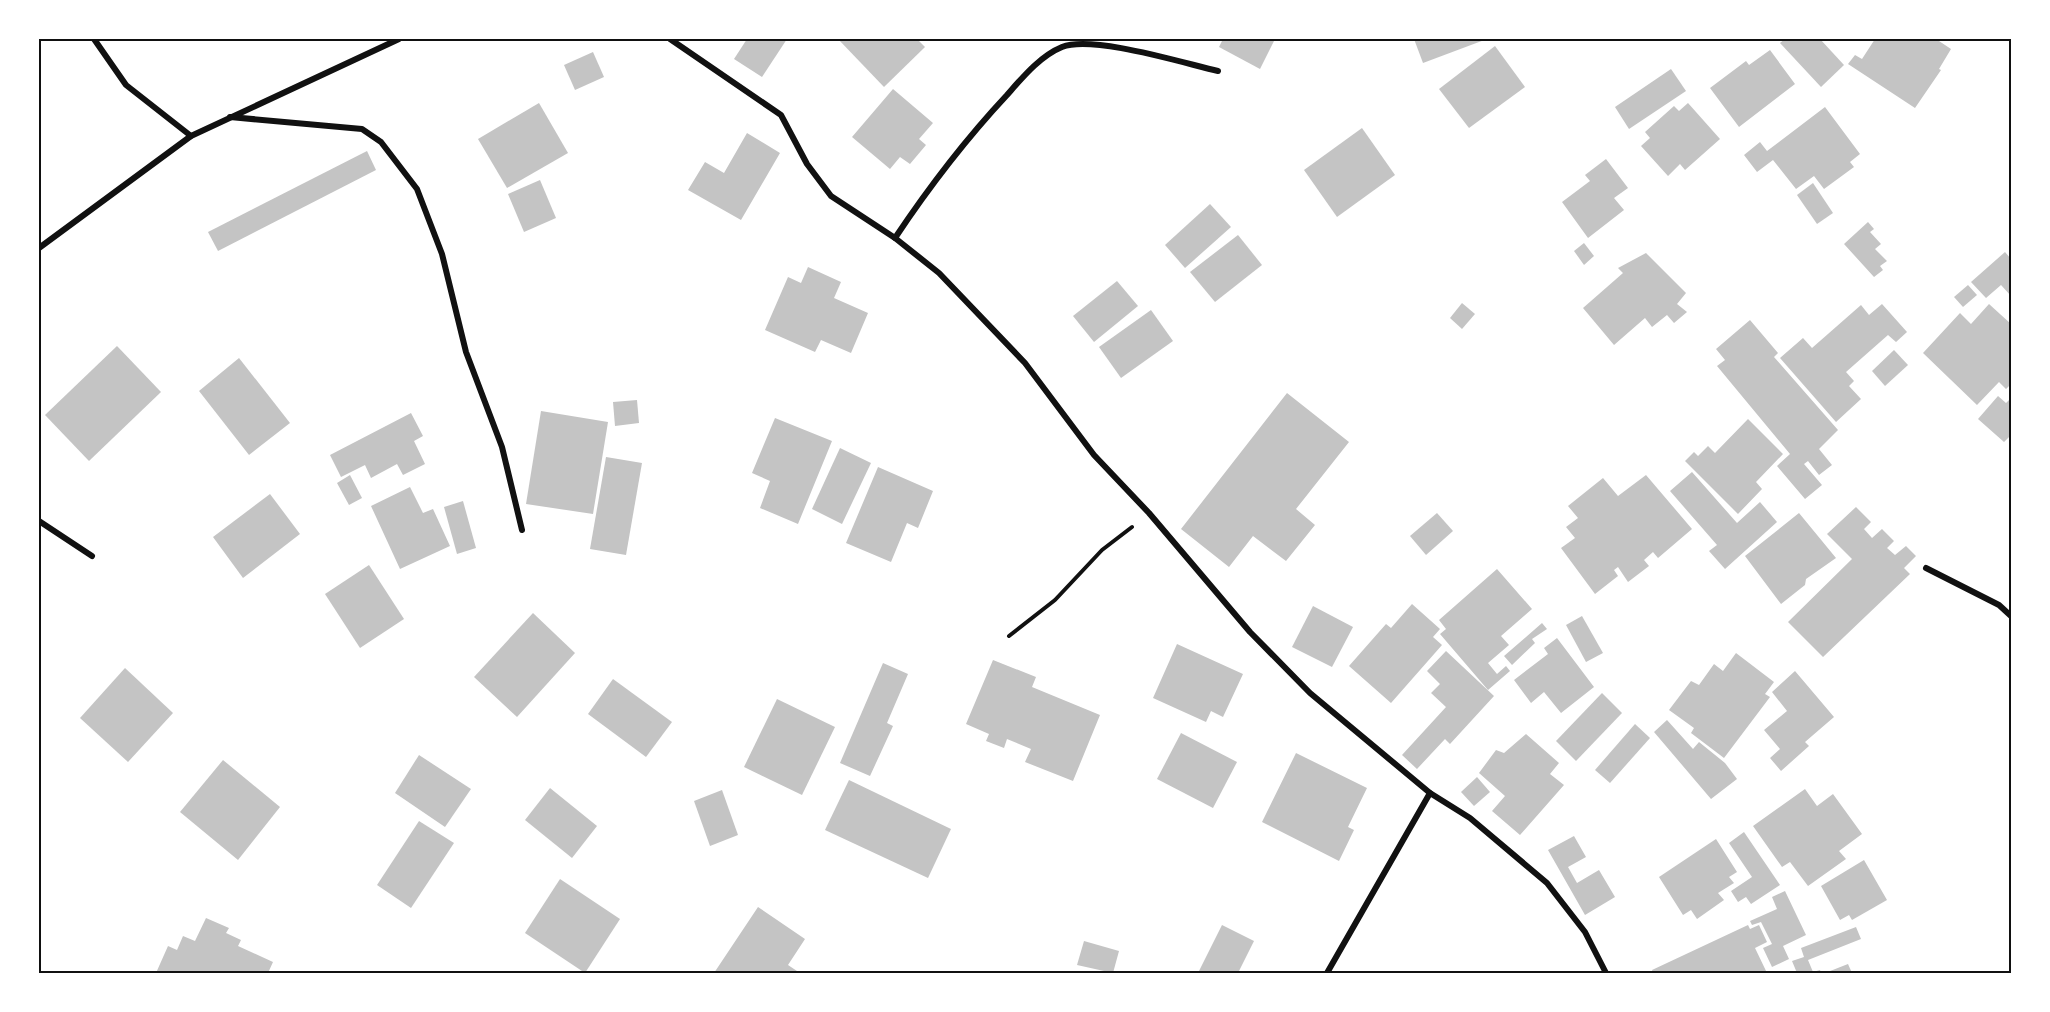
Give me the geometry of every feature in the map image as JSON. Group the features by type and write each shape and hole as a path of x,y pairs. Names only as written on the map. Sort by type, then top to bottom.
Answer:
{"street":[{"path":"94,39 126,85 191,136"},
{"path":"39,248 191,136 399,39"},
{"path":"670,39 781,115 807,164 831,196 895,238 939,273 1025,363 1094,455 1149,513 1250,632 1310,693 1430,793 1470,818 1547,883 1586,932 1606,973"},
{"path":"895,238 928,188 978,125 1032,68 1062,47 1088,44 1218,71"},
{"path":"230,117 362,129 381,142 417,189 442,254 466,352 502,447 522,530"},
{"path":"39,521 92,556"},
{"path":"1926,568 1999,605 2011,616"},
{"path":"1327,973 1430,793"}],"path":[{"path":"1010,636 1055,600 1102,550 1149,513"}],"building":[{"path":"747,39 787,39 762,77 734,59"},
{"path":"838,39 917,39 925,47 884,87"},
{"path":"1223,39 1275,39 1260,69 1219,47"},
{"path":"1414,39 1487,39 1423,63"},
{"path":"1785,39 1820,39 1844,65 1821,87 1780,43"},
{"path":"1875,39 1936,39 1951,49 1939,69 1941,70 1915,108 1848,64 1855,55 1862,59"},
{"path":"1495,46 1525,87 1469,128 1439,89"},
{"path":"1770,50 1795,84 1739,127 1710,88 1746,61 1749,65"},
{"path":"593,52 604,77 575,90 564,65"},
{"path":"1671,69 1686,91 1629,129 1615,107"},
{"path":"893,89 933,123 919,139 926,145 910,164 900,157 890,169 852,137"},
{"path":"539,103 568,153 507,188 478,139"},
{"path":"1688,103 1720,139 1685,170 1680,164 1668,176 1641,146 1650,138 1645,132 1674,106 1679,111"},
{"path":"1825,107 1860,154 1850,162 1854,167 1824,189 1814,176 1796,189 1773,160 1757,172 1744,155 1760,142 1767,151"},
{"path":"1362,128 1395,175 1337,217 1304,170"},
{"path":"747,133 780,153 741,220 688,190 705,162 724,173"},
{"path":"367,151 376,170 218,251 208,232"},
{"path":"1606,159 1628,188 1614,198 1624,210 1588,238 1562,202 1590,181 1585,175"},
{"path":"540,180 556,218 524,232 508,194"},
{"path":"1813,183 1833,213 1817,224 1797,195"},
{"path":"1210,204 1231,227 1185,268 1165,245"},
{"path":"1868,222 1874,229 1870,232 1881,244 1875,249 1887,261 1880,266 1883,270 1874,277 1844,244"},
{"path":"1238,235 1262,265 1215,302 1190,272"},
{"path":"1584,243 1594,256 1584,265 1574,251"},
{"path":"2005,252 2011,259 2011,296 2001,285 1986,298 1971,282"},
{"path":"1646,253 1686,293 1677,304 1687,312 1674,323 1667,315 1652,327 1645,318 1614,345 1583,308 1623,273 1618,268"},
{"path":"808,267 841,282 834,298 868,313 851,353 821,340 815,352 765,330 788,277 801,283"},
{"path":"1117,281 1138,306 1094,342 1073,316"},
{"path":"1968,285 1977,295 1963,307 1954,297"},
{"path":"1462,303 1475,314 1462,329 1450,318"},
{"path":"1882,304 1907,332 1896,342 1888,335 1846,372 1854,381 1849,386 1861,399 1836,422 1780,358 1803,338 1812,348 1861,305 1869,315"},
{"path":"1989,304 2011,324 2011,384 2006,389 1999,382 1977,405 1923,353 1960,313 1971,324"},
{"path":"1151,310 1173,341 1121,378 1099,347"},
{"path":"1750,320 1778,353 1774,357 1838,430 1819,449 1832,465 1819,475 1808,461 1804,464 1822,485 1805,499 1777,466 1790,454 1717,366 1725,360 1716,349"},
{"path":"117,346 161,392 89,461 45,415"},
{"path":"1894,350 1908,365 1885,386 1872,371"},
{"path":"239,358 290,423 249,455 199,391"},
{"path":"1287,393 1349,442 1296,509 1315,525 1286,561 1253,536 1229,567 1181,529"},
{"path":"1998,396 2006,403 2011,398 2011,435 2004,442 1978,419"},
{"path":"637,400 639,423 615,426 613,402"},
{"path":"541,411 608,422 593,514 526,504"},
{"path":"411,413 423,436 414,441 425,464 403,475 397,464 371,478 365,465 341,477 330,455"},
{"path":"775,418 832,441 798,524 760,508 770,481 752,473"},
{"path":"1748,419 1783,454 1756,482 1762,489 1738,514 1685,461 1694,452 1698,456 1708,446 1715,453"},
{"path":"840,448 871,463 842,524 812,509"},
{"path":"606,457 642,463 626,555 590,549"},
{"path":"878,467 933,491 918,528 907,523 891,562 846,543"},
{"path":"1692,472 1737,523 1760,502 1777,522 1725,569 1709,551 1717,545 1670,491"},
{"path":"350,475 362,498 349,505 337,483"},
{"path":"1646,475 1692,529 1658,558 1653,552 1644,560 1649,566 1628,582 1618,567 1614,570 1618,576 1595,594 1561,548 1575,538 1566,527 1578,518 1568,506 1603,478 1618,496"},
{"path":"410,487 423,513 433,509 450,546 400,569 371,506"},
{"path":"270,494 300,534 243,578 213,537"},
{"path":"463,501 476,548 457,554 444,507"},
{"path":"1856,507 1871,522 1864,529 1872,538 1882,529 1894,541 1887,548 1895,555 1906,546 1916,556 1904,568 1910,574 1823,657 1788,622 1852,559 1827,534"},
{"path":"1437,513 1453,531 1426,555 1410,536"},
{"path":"1799,513 1836,558 1806,579 1805,585 1781,604 1745,556"},
{"path":"369,565 404,619 360,648 325,594"},
{"path":"1497,569 1532,609 1501,636 1509,645 1488,663 1497,674 1506,666 1510,671 1488,690 1440,634 1446,629 1439,620"},
{"path":"1412,604 1440,629 1433,637 1442,645 1391,703 1349,666 1386,624 1391,628"},
{"path":"1313,606 1353,627 1332,667 1292,647"},
{"path":"533,613 575,653 517,717 474,677"},
{"path":"1582,616 1603,653 1586,662 1566,625"},
{"path":"1542,623 1547,629 1532,639 1535,643 1512,665 1504,656"},
{"path":"1557,638 1594,687 1561,713 1544,692 1531,703 1514,680 1548,654 1544,648"},
{"path":"1177,644 1243,674 1223,717 1211,711 1206,722 1153,698"},
{"path":"1446,651 1494,696 1450,744 1445,739 1417,769 1402,755 1446,707 1431,693 1440,684 1427,671"},
{"path":"1736,653 1774,682 1765,694 1770,697 1724,758 1691,733 1694,728 1669,710 1691,681 1699,685 1714,664 1723,671"},
{"path":"993,660 1036,677 1032,687 1100,715 1073,781 1025,762 1031,749 1007,739 1004,748 986,741 989,734 966,724"},
{"path":"883,663 908,674 887,723 893,726 870,776 840,763"},
{"path":"125,668 173,713 128,762 80,718"},
{"path":"1795,671 1834,717 1805,742 1809,746 1781,771 1770,758 1780,749 1764,730 1787,711 1772,692"},
{"path":"613,679 672,722 646,757 588,714"},
{"path":"1602,693 1622,713 1576,761 1556,741"},
{"path":"777,699 835,727 802,795 744,767"},
{"path":"1667,720 1693,749 1699,742 1725,763 1737,779 1711,799 1654,732"},
{"path":"1635,724 1650,738 1610,783 1595,770"},
{"path":"1181,733 1237,762 1213,808 1157,779"},
{"path":"1526,734 1559,763 1550,774 1564,785 1520,835 1492,811 1505,796 1479,773 1496,750 1504,753"},
{"path":"1296,753 1367,788 1348,827 1354,830 1339,861 1262,822"},
{"path":"419,755 471,789 445,827 395,793"},
{"path":"223,760 280,807 238,860 180,812"},
{"path":"1477,777 1490,792 1474,806 1461,792"},
{"path":"849,780 951,829 928,878 825,830"},
{"path":"550,788 597,826 572,858 525,820"},
{"path":"1805,789 1817,806 1833,794 1862,834 1839,851 1846,859 1808,886 1790,862 1782,867 1753,826"},
{"path":"722,790 738,835 710,846 694,801"},
{"path":"419,821 454,843 411,908 377,885"},
{"path":"1744,832 1780,885 1751,904 1746,897 1738,902 1731,891 1752,877 1729,843"},
{"path":"1574,836 1586,857 1568,867 1577,883 1599,870 1615,897 1585,915 1548,850"},
{"path":"1716,839 1737,872 1729,877 1734,883 1718,893 1724,900 1697,919 1691,910 1683,915 1659,877"},
{"path":"1864,860 1887,900 1852,920 1849,915 1840,920 1821,886"},
{"path":"560,879 620,919 585,973 525,933"},
{"path":"1785,891 1806,935 1783,946 1789,959 1772,967 1763,948 1772,944 1761,922 1752,925 1750,921 1777,909 1772,897"},
{"path":"758,907 805,939 788,965 800,973 714,973"},
{"path":"206,918 229,928 226,933 241,940 238,946 273,962 268,973 156,973 168,946 177,950 183,936 195,941"},
{"path":"1222,925 1254,941 1238,973 1198,973"},
{"path":"1748,925 1750,929 1759,925 1767,942 1755,948 1767,973 1653,973 1652,970"},
{"path":"1856,927 1861,939 1808,960 1813,972 1820,970 1821,973 1797,973 1792,961 1804,957 1801,948"},
{"path":"1084,941 1119,951 1113,973 1077,965"},
{"path":"1848,964 1852,973 1825,973"}]}
